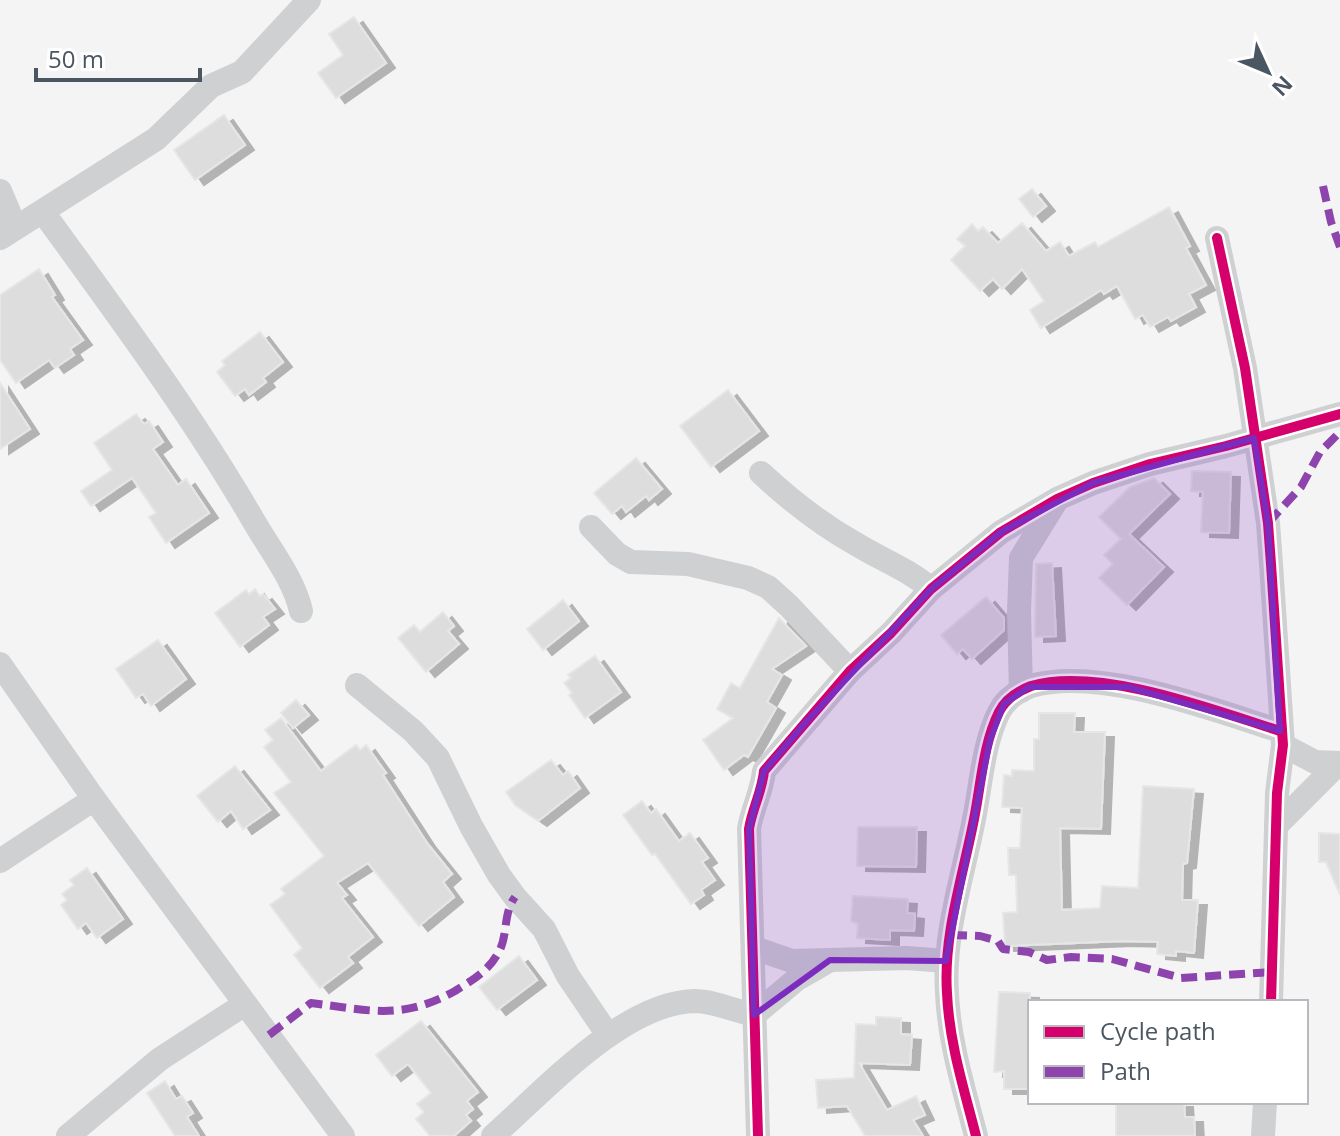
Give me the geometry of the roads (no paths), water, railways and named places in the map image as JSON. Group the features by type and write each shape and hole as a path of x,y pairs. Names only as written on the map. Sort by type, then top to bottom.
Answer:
{"street":[{"path":"6,234 156,139 211,86 242,72 309,0"},
{"path":"0,191 9,212 6,234"},
{"path":"43,212 152,363 237,492 294,588 301,611"},
{"path":"1217,238 1245,368 1268,523 1281,738 1271,1000"},
{"path":"758,1136 749,829 755,802 762,790 764,771 850,671 891,633 931,589 1001,532 1057,499 1093,483 1150,464 1340,414"},
{"path":"761,473 796,506 824,526 915,575 931,589"},
{"path":"1021,691 1021,558 1057,499"},
{"path":"591,527 631,562 688,564 748,578 768,587 850,671"},
{"path":"0,664 94,799 343,1136"},
{"path":"976,1136 950,1028 946,961 990,740 1004,704 1021,691 1045,684 1083,682 1128,687 1178,699 1281,738 1315,762 1339,763"},
{"path":"357,685 413,731 438,758 499,875 544,929 568,976 608,1035"},
{"path":"1276,826 1339,763"},
{"path":"0,861 94,799"},
{"path":"754,948 792,961 906,958 946,961"},
{"path":"754,1015 797,979 830,960"},
{"path":"493,1136 590,1048 608,1035 661,1008 699,1001 754,1015"},
{"path":"68,1136 186,1039 245,1004"},
{"path":"1263,1136 1265,1104"}]}
